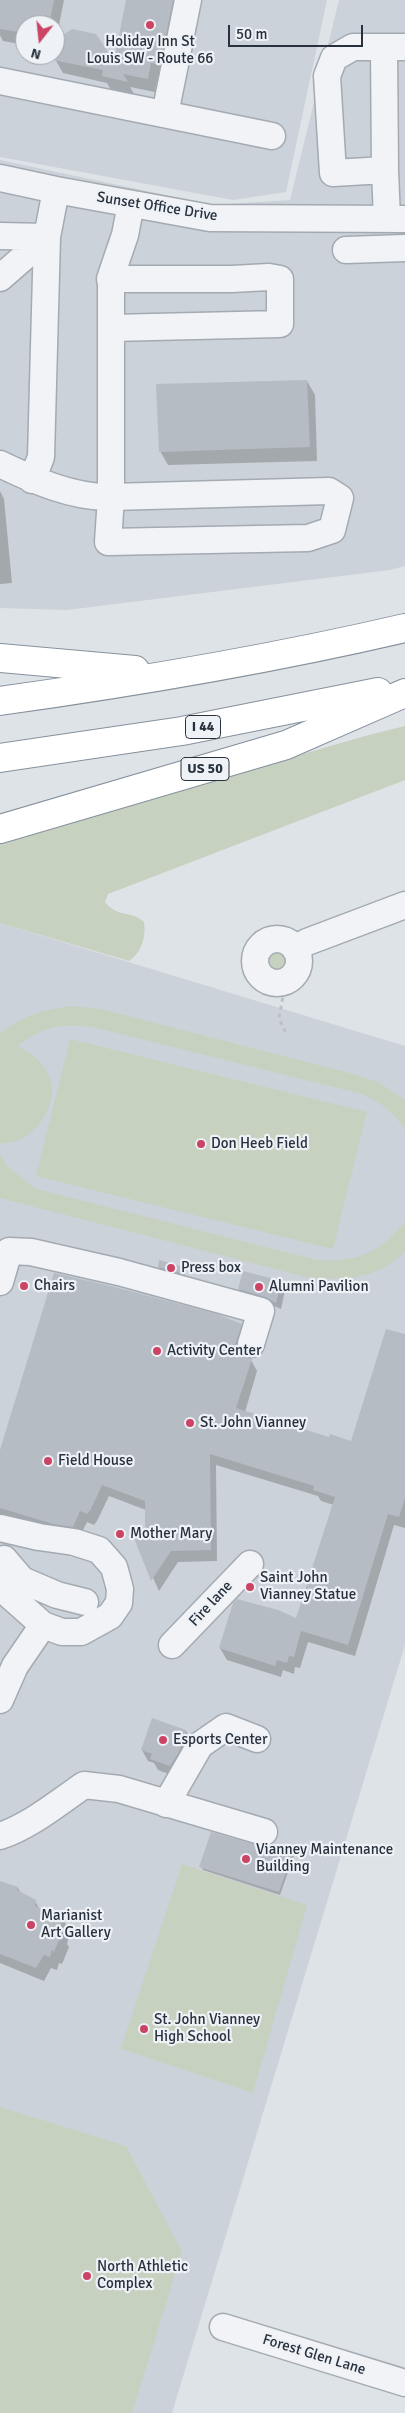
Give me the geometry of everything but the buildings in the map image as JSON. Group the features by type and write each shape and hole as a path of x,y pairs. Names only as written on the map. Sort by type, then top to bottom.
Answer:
{"highway":[{"path":"0,701 176,673 405,628"},
{"path":"0,658 176,673"},
{"name":"I 44","path":"0,758 182,731 405,686"},
{"name":"US 50","path":"0,829 286,745 405,693"}],"street":[{"path":"165,114 188,0"},
{"path":"385,170 333,173 327,76 334,58 353,47 394,47 385,170 396,219"},
{"path":"0,80 272,136"},
{"name":"Sunset Office Drive","path":"0,178 210,218 396,219"},
{"path":"32,480 41,457 47,237 56,190"},
{"path":"0,464 32,480 97,497 111,497 329,491 340,498 332,530 308,538 108,542 111,497 110,279 125,235 130,204"},
{"path":"0,236 47,237"},
{"path":"0,278 47,237"},
{"path":"346,250 405,248"},
{"path":"110,279 232,280 280,278 282,307 280,324 111,328"},
{"path":"296,949 307,942 405,905"},
{"path":"273,940 286,941 296,949 299,957 296,972 291,978 281,982 270,982 258,972 255,958 257,952 266,942 273,940"},
{"path":"0,1282 9,1251 31,1252 119,1272 261,1311 251,1344"},
{"path":"0,1587 43,1626 62,1632 82,1632 110,1616 119,1603 120,1589 114,1567 99,1550 74,1542 8,1530 13,1546 2,1561 22,1580 56,1595 85,1602"},
{"name":"Fire lane","path":"172,1645 250,1564"},
{"path":"0,1700 15,1666 43,1626"},
{"path":"166,1804 200,1745 226,1727 257,1739"},
{"path":"0,1836 9,1833 52,1807 84,1785 119,1789 264,1832"},
{"name":"Forest Glen Lane","path":"223,2327 405,2383"}],"path":[{"path":"281,982 283,996 279,1014 280,1022 287,1036"}],"shaded area":[{"path":"0,0 327,0 286,192 233,200 0,157"},
{"path":"339,0 405,0 405,566 390,570 67,610 0,608 0,160 213,205 290,200"},
{"name":"St. John Vianney High School","path":"0,923 405,1046 405,1645 172,2413 0,2413"}],"green space":[{"path":"405,726 405,780 108,894 105,902 110,907 139,918 144,922 142,944 129,961 0,923 0,842"},
{"path":"277,948 287,952 291,962 287,972 277,976 267,972 263,962 267,952"},
{"path":"70,1006 101,1009 378,1082 405,1100 405,1130 386,1109 362,1094 93,1027 71,1025 45,1030 17,1046 35,1057 45,1069 52,1085 51,1098 48,1110 42,1121 33,1131 23,1138 12,1142 0,1143 0,1034 25,1018"},
{"name":"Don Heeb Field","path":"70,1039 367,1112 333,1249 36,1176"},
{"path":"0,1154 8,1167 36,1189 317,1260 344,1260 366,1254 386,1241 405,1222 405,1251 394,1261 371,1273 333,1279 306,1277 0,1198"},
{"path":"182,1864 307,1905 253,2093 121,2049"},
{"name":"North Athletic Complex","path":"0,2107 126,2146 182,2252 132,2413 0,2413"}],"place":[{"name":"Holiday Inn St Louis SW - Route 66","path":"150,25"},
{"name":"Don Heeb Field","path":"201,1144"},
{"name":"Press box","path":"171,1268"},
{"name":"Chairs","path":"24,1286"},
{"name":"Alumni Pavilion","path":"259,1287"},
{"name":"Activity Center","path":"157,1351"},
{"name":"St. John Vianney","path":"190,1423"},
{"name":"Field House","path":"48,1461"},
{"name":"Mother Mary","path":"120,1534"},
{"name":"Saint John Vianney Statue","path":"250,1587"},
{"name":"Esports Center","path":"163,1740"},
{"name":"Vianney Maintenance Building","path":"246,1859"},
{"name":"Marianist Art Gallery","path":"31,1925"},
{"name":"St. John Vianney High School","path":"144,2029"},
{"name":"North Athletic Complex","path":"87,2276"}]}
